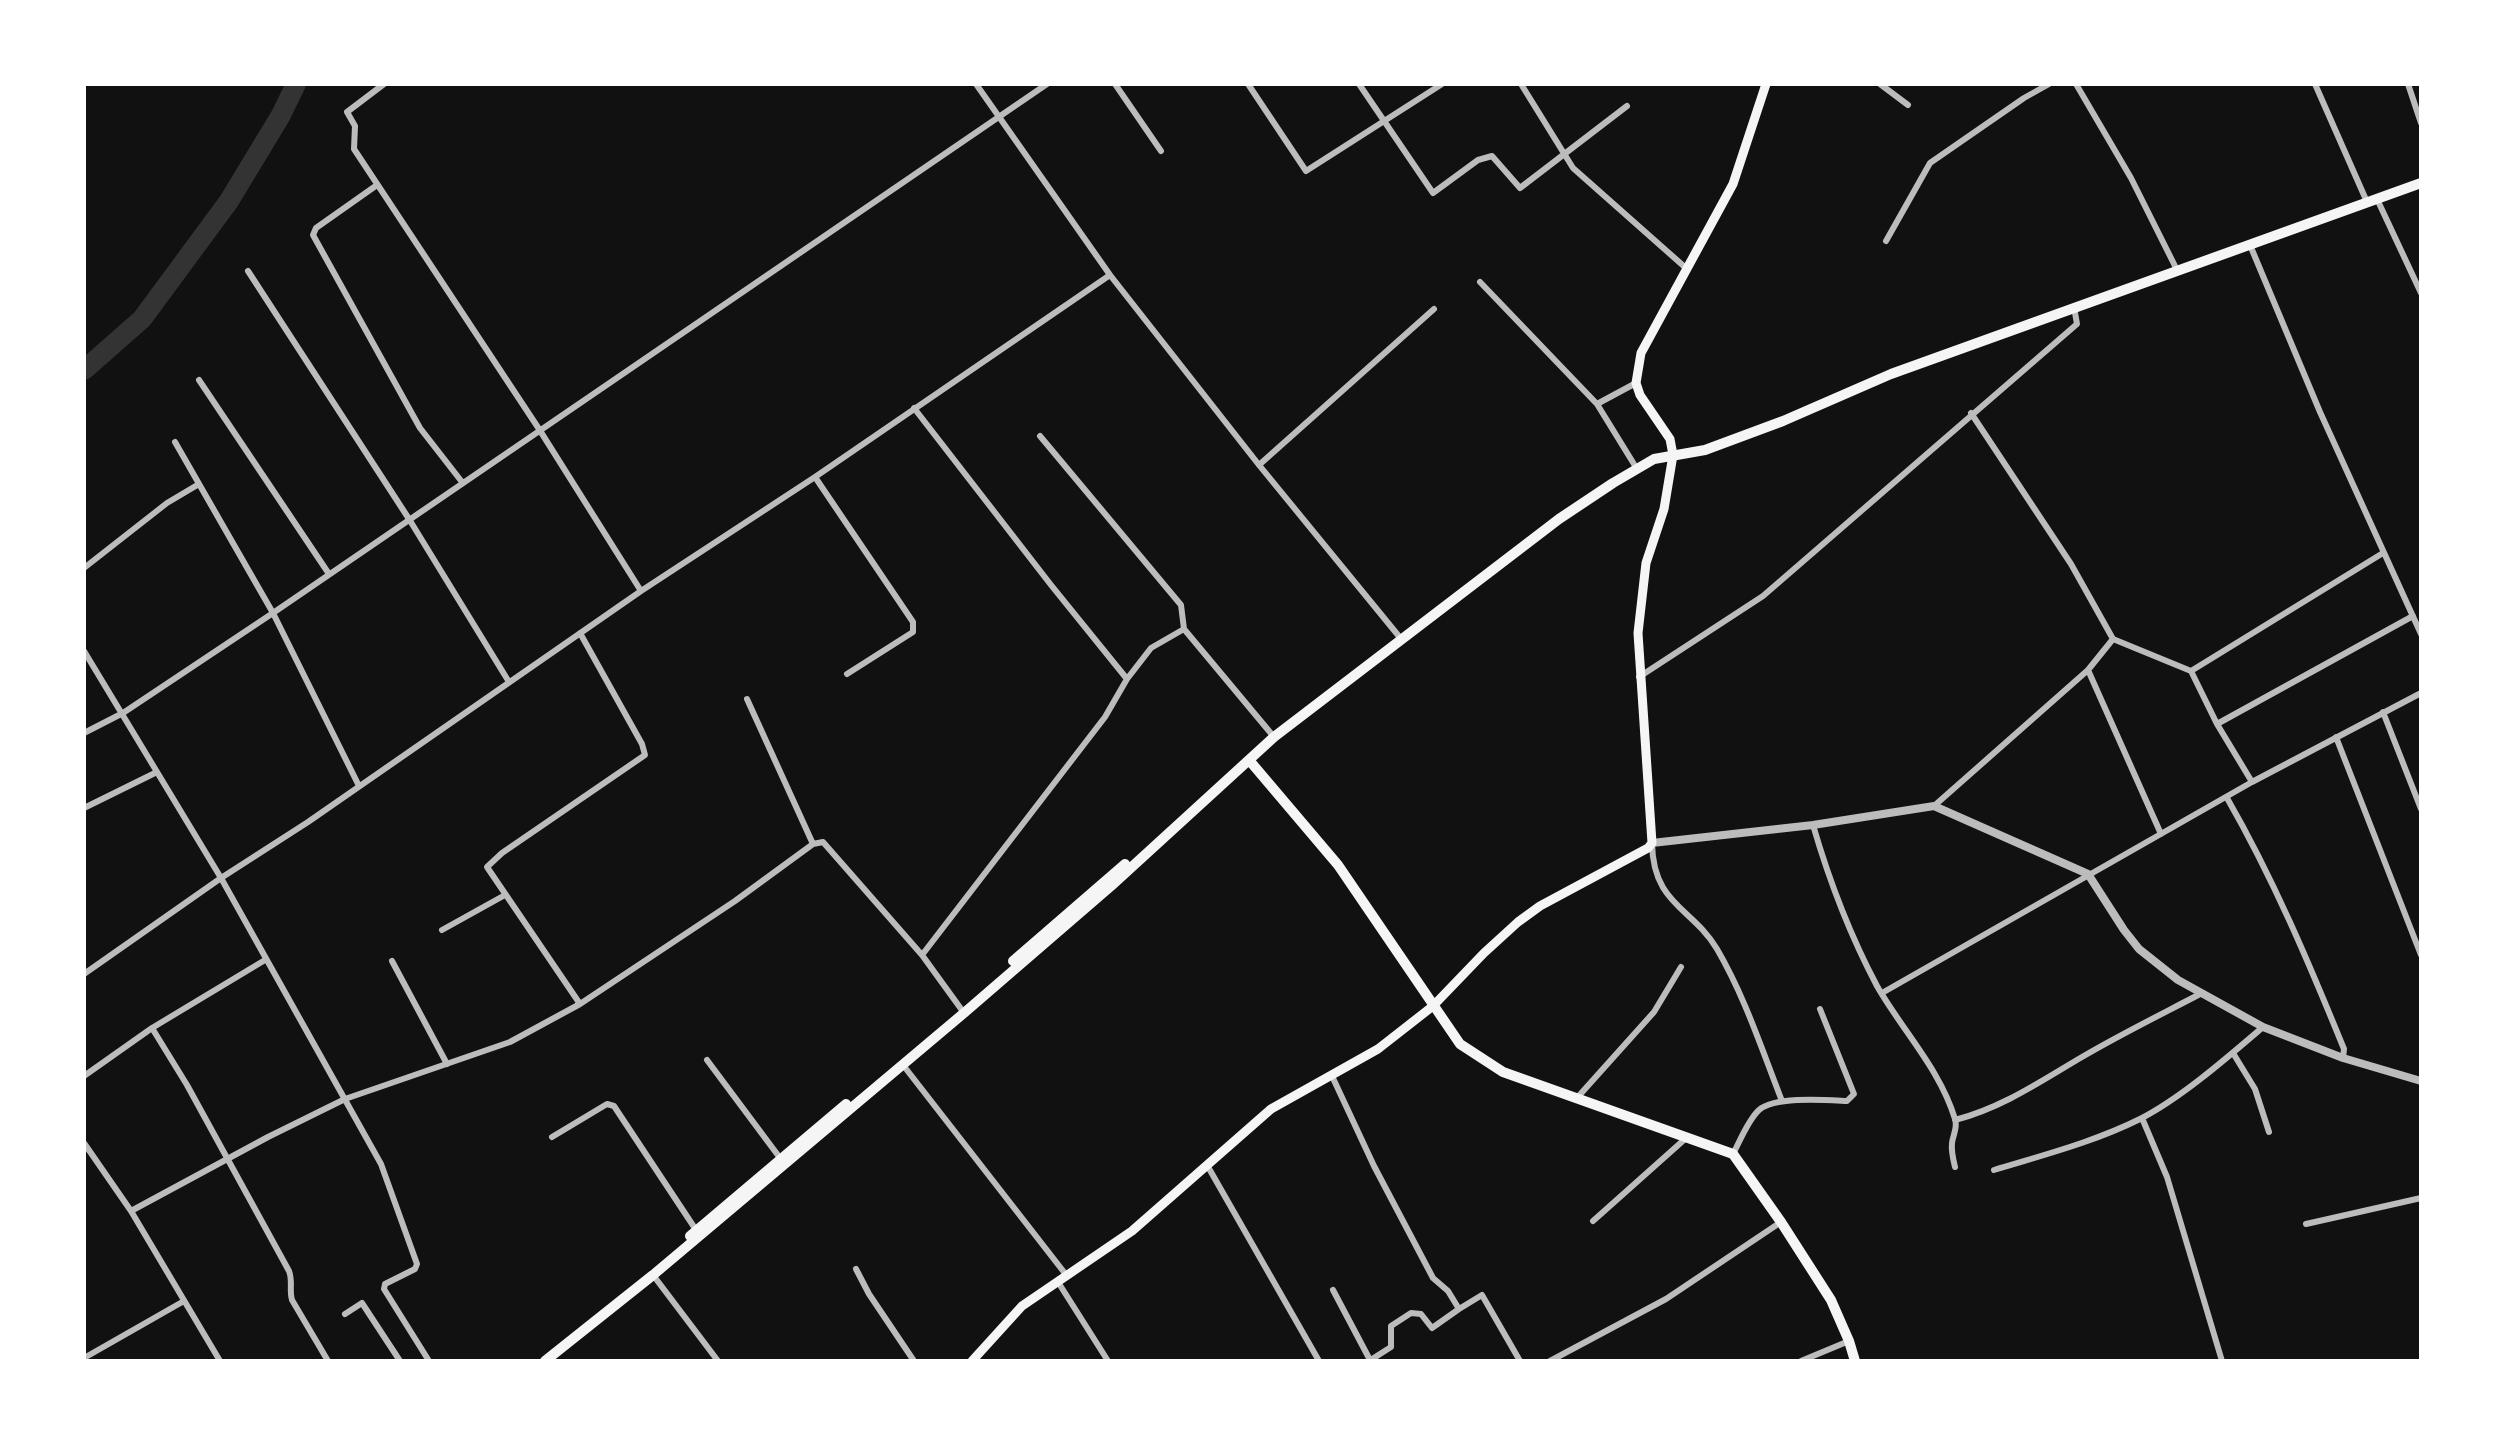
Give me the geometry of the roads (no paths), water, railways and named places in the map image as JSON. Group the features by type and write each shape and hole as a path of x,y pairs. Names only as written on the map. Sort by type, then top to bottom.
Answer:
{"main road":[{"path":"972,1361 1022,1306 1132,1231 1271,1109 1378,1049 1433,1006 1484,953 1540,906 1652,843 1638,633 1646,563 1664,509 1673,455 1670,439 1640,395 1636,383 1641,353 1733,184 1766,84"},
{"path":"537,1361 698,1233 1111,886 1274,737 1559,519 1637,469 1654,459 1705,450 1783,421 1891,374 2421,183"},
{"path":"1249,760 1338,865 1460,1044 1503,1072 1733,1154 1831,1300 1855,1361"},
{"path":"783,1161 903,1065 962,1011"},
{"path":"545,1361 653,1275 698,1233"}],"street":[{"path":"384,84 347,112 355,126 354,149 539,429 641,591"},
{"path":"976,84 1110,275 1402,640"},
{"path":"84,733 123,713 273,613 1047,84"},
{"path":"1115,84 1161,151"},
{"path":"1248,84 1306,171 1442,84"},
{"path":"1359,84 1433,193 1478,160 1492,156 1520,188 1627,106"},
{"path":"1521,84 1563,154 1583,179 1687,269"},
{"path":"1880,84 1908,105"},
{"path":"1886,241 1930,163 2049,84"},
{"path":"2076,84 2131,178 2178,272"},
{"path":"2315,84 2421,293"},
{"path":"2408,84 2421,123"},
{"path":"377,185 316,228 313,235 420,428 462,482"},
{"path":"2249,243 2421,634"},
{"path":"248,271 409,519 509,682"},
{"path":"84,974 641,591 815,477 1110,275"},
{"path":"1480,282 1597,404 1637,469"},
{"path":"1639,677 1763,596 2077,324 2074,307"},
{"path":"1259,465 1434,309"},
{"path":"199,380 329,574"},
{"path":"1597,404 1636,383"},
{"path":"914,408 1127,679"},
{"path":"1971,413 2071,564 2113,639 2191,671 2217,724 2252,782"},
{"path":"1040,436 1181,605 1184,629 1274,737"},
{"path":"175,442 273,613 359,786"},
{"path":"815,477 913,622 913,632 847,674"},
{"path":"84,568 167,503 199,484"},
{"path":"2191,671 2383,553"},
{"path":"2217,724 2413,616"},
{"path":"922,955 1105,717 1127,679 1151,648 1184,629"},
{"path":"580,633 642,744 645,755 502,853 487,867 580,1004"},
{"path":"1782,1101 1740,992 1716,946 1672,902 1658,878 1652,843 1813,825 1934,806 2088,670 2113,639"},
{"path":"84,651 221,878 381,1164 416,1260 415,1269 385,1284 384,1289 429,1361"},
{"path":"2088,670 2161,834"},
{"path":"1882,993 2252,782 2421,693"},
{"path":"747,699 813,844"},
{"path":"2383,712 2421,809"},
{"path":"2336,737 2421,955"},
{"path":"84,808 157,772"},
{"path":"2227,798 2251,839 2303,948 2344,1049 2343,1058"},
{"path":"1934,806 2088,874 2139,949 2178,980 2263,1027 2343,1058 2421,1081"},
{"path":"1813,825 1847,921 1882,993 1932,1071 1955,1120 1951,1147 1955,1167"},
{"path":"131,1211 345,1099 510,1042 580,1004 735,901 813,844 823,842 922,955 962,1011"},
{"path":"442,930 505,895"},
{"path":"84,1076 152,1028 265,960"},
{"path":"392,961 447,1064"},
{"path":"1576,1099 1654,1012 1681,967"},
{"path":"1955,1120 1981,1113 2032,1088 2083,1056 2202,993"},
{"path":"1733,1154 1757,1112 1765,1105 1782,1101 1847,1101 1854,1094 1820,1009"},
{"path":"1994,1170 2085,1142 2142,1118 2187,1088 2263,1027"},
{"path":"152,1028 187,1085 289,1271 293,1283 292,1300 328,1361"},
{"path":"2233,1053 2255,1089 2269,1132"},
{"path":"707,1060 783,1161"},
{"path":"903,1065 1062,1279 1108,1361"},
{"path":"1332,1076 1374,1166 1433,1278 1448,1291 1459,1309"},
{"path":"552,1137 607,1104 614,1106 698,1233"},
{"path":"2142,1118 2167,1177 2222,1361"},
{"path":"1593,1221 1685,1139"},
{"path":"84,1143 131,1211 216,1360"},
{"path":"84,1164 94,1158"},
{"path":"1207,1165 1319,1361"},
{"path":"2306,1224 2421,1198"},
{"path":"1550,1361 1666,1299 1781,1222"},
{"path":"856,1269 914,1361"},
{"path":"653,1275 718,1361"},
{"path":"1333,1290 1370,1360 1391,1347 1391,1326 1411,1313 1421,1314 1432,1328 1482,1295 1520,1361"},
{"path":"84,1358 184,1301"},
{"path":"345,1314 362,1303 400,1361"},
{"path":"1801,1361 1849,1341"}],"waterway":[{"path":"84,370 142,319 229,201 296,84"}]}
